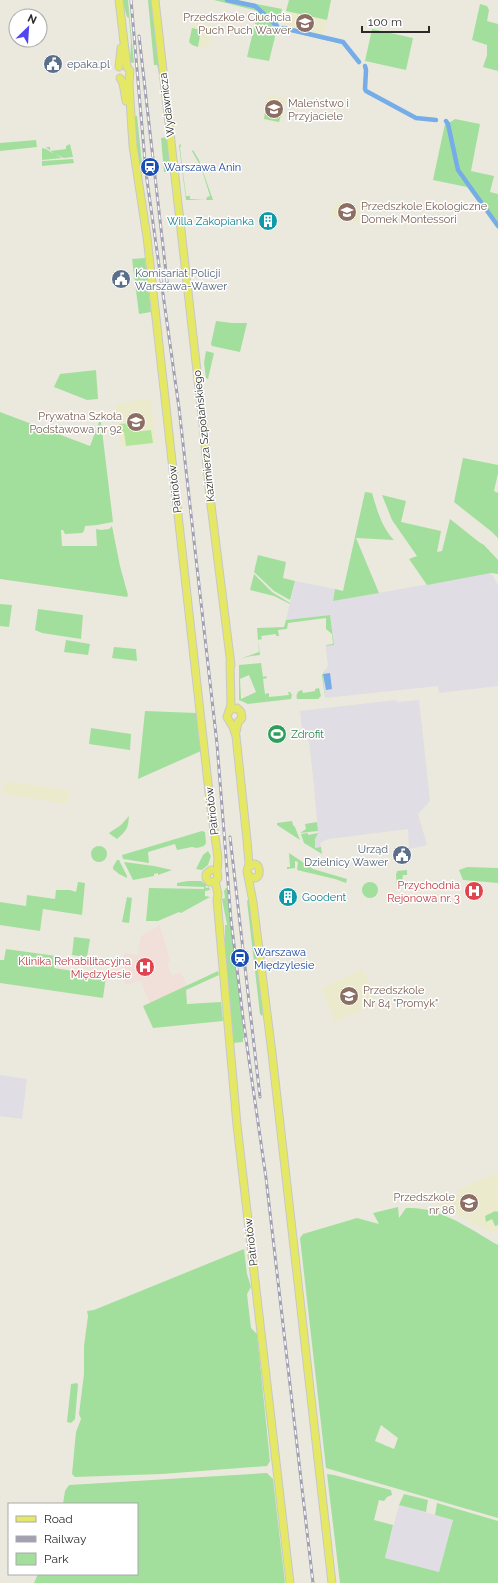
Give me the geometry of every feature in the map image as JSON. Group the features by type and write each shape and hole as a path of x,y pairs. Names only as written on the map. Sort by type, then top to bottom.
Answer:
{"main road":[{"path":"120,0 120,8 121,56 119,67 116,72 120,78 126,78 129,76 130,71 127,67 120,8"},
{"name":"Wydawnicza","path":"155,0 179,210"},
{"path":"119,67 127,67"},
{"name":"Patriotów","path":"129,76 131,126"},
{"name":"Patriotów","path":"120,78 123,85 131,126 147,238 217,852 214,858 214,871"},
{"name":"Kazimierza Szpotańskiego","path":"179,210 210,497 230,662 233,709"},
{"path":"236,736 238,722 242,715 241,712 233,709 227,714 236,736 247,844 248,872 253,902 332,1583"},
{"path":"230,722 238,722"},
{"path":"247,844 260,871 256,879 253,902"},
{"path":"248,872 251,865 257,866"},
{"path":"214,871 218,876 213,882 207,880 207,872 214,871"},
{"path":"248,872 253,878 258,876"},
{"name":"Patriotów","path":"213,882 218,894 217,900 237,1125 290,1583"}],"shaded area":[{"name":"Przedszkole Ciuchcia Puch Puch Wawer","path":"286,11 327,20 323,35 283,26"},
{"path":"194,21 214,26 208,49 192,45 189,42"},
{"name":"Maleństwo i Przyjaciele","path":"268,95 286,98 280,124 263,120"},
{"name":"Przedszkole Ekologiczne Domek Montessori","path":"336,201 361,206 358,223 332,217"},
{"name":"Prywatna Szkoła Podstawowa nr 92","path":"151,398 156,443 121,447 115,404"},
{"path":"491,573 498,585 498,686 439,693 438,686 325,698 323,674 328,666 326,646 334,645 330,615 286,620 295,581 335,589 333,601"},
{"path":"395,700 398,702 419,700 430,801 418,814 427,845 409,849 408,829 328,839 320,843 321,847 315,848 315,839 318,832 314,786 309,741 302,728 300,711"},
{"path":"4,781 69,790 68,804 2,794"},
{"name":"Klinika Rehabilitacyjna Międzylesie","path":"160,925 170,962 167,963 172,976 181,972 187,986 150,1003 140,980 126,985 121,976 124,953 138,955 141,936"},
{"name":"Przedszkole Nr 84 \"Promyk\"","path":"363,969 378,1003 335,1022 321,988"},
{"path":"0,1075 27,1079 22,1119 0,1116"},
{"name":"Przedszkole nr 86","path":"498,1172 498,1229 490,1233 439,1204 460,1194 458,1190"},
{"path":"399,1505 453,1520 439,1572 385,1558"}],"green space":[{"path":"122,0 128,0 134,63 130,62 131,42 129,18 127,17"},
{"path":"148,0 151,0 161,81 157,65 154,65"},
{"path":"214,0 236,0 282,9 269,61 247,57 258,11"},
{"path":"289,0 331,0 327,20 286,11"},
{"path":"480,4 487,6 489,10 487,21 498,24 498,71 483,67 487,55 487,45 472,40"},
{"path":"283,26 341,40 359,60 359,64 342,44 282,30"},
{"path":"192,28 201,30 198,47 189,42"},
{"path":"372,29 413,38 406,70 365,61"},
{"path":"266,106 273,108 272,112 282,112 279,122 264,119"},
{"path":"133,116 137,116 143,173 140,173"},
{"path":"446,119 449,123 455,119 480,124 471,171 494,176 490,192 498,194 498,229 467,187 433,180"},
{"path":"167,137 171,171 164,172 161,138"},
{"path":"36,140 37,147 0,151 0,143"},
{"path":"70,144 73,157 64,158 55,154 62,158 42,160 42,148 54,154 50,151 66,149 66,146"},
{"path":"180,144 186,196 190,196 190,199 206,200 186,200 179,146"},
{"path":"193,150 199,160 213,200 206,200 207,197 210,196 201,167 192,151"},
{"path":"73,159 74,163 42,166 42,161"},
{"path":"145,258 151,312 139,314 132,259"},
{"path":"216,321 247,323 240,352 212,346 211,344"},
{"path":"206,351 214,353 208,379 206,378 204,363"},
{"path":"96,370 98,399 87,400 54,387 60,374"},
{"path":"0,412 90,446 99,422 101,422 113,522 85,526 82,533 65,534 63,530 61,530 62,546 97,546 96,529 109,529 112,526 120,566 128,595 127,597 0,579"},
{"path":"132,423 133,432 151,430 153,443 126,446 124,432 120,433 119,424"},
{"path":"463,458 498,465 498,473 494,491 498,493 498,538 454,502"},
{"path":"365,492 372,493 383,524 394,540 356,538 379,593 333,601 335,589 343,591"},
{"path":"382,495 406,501 401,522 441,531 437,552 442,551 450,519 484,545 498,560 498,574 491,573 427,585 409,559 417,556 392,520"},
{"path":"258,555 286,562 283,578 295,581 290,600 274,591 254,572"},
{"path":"254,574 272,592 290,604 274,596 250,590"},
{"path":"0,604 12,605 9,627 0,626"},
{"path":"38,609 83,615 81,639 42,633 35,630"},
{"path":"330,615 334,645 326,646 333,644 332,634 326,629 326,618 288,623 287,629 278,630 279,636 276,636 276,634 261,636 262,639 258,640 257,628 284,627 286,620"},
{"path":"66,640 90,644 88,655 64,652"},
{"path":"258,640 260,655 240,659 259,652"},
{"path":"114,647 136,649 137,661 112,658"},
{"path":"261,663 263,677 266,676 267,678 263,679 265,694 269,693 269,697 289,695 288,692 290,692 292,695 291,699 248,704 239,700 239,665","holes":["249,675 256,692 241,699 240,679"]},
{"path":"328,666 323,674 325,698 322,675"},
{"path":"319,688 321,696 318,699 297,699 297,694 299,691 302,690 303,693 315,691 315,689"},
{"path":"145,711 196,713 201,751 138,779"},
{"path":"91,728 131,734 130,750 89,744"},
{"path":"129,816 126,829 117,839 109,833 121,825"},
{"path":"292,821 300,840 277,825 277,823"},
{"path":"317,822 318,831 300,833 306,829 305,824"},
{"path":"202,831 205,832 206,843 204,846 177,850 175,844 148,852 149,863 123,859 122,855"},
{"path":"308,833 308,835 318,833 315,839 315,848 321,847 322,854 304,843 301,834"},
{"path":"99,846 105,848 107,854 105,860 99,862 93,860 91,854 93,848"},
{"path":"208,851 211,856 208,865 202,870 196,869 203,855"},
{"path":"289,853 313,869 347,879 346,883 297,870 298,862 295,861 295,868 287,869 287,867 290,867"},
{"path":"117,860 119,860 127,878 113,869"},
{"path":"124,862 172,870 158,875 158,873 154,874 154,876 133,880"},
{"path":"467,867 498,868 498,883 463,880 459,870"},
{"path":"407,870 407,875 403,875 402,882 417,886 417,888 397,885 397,871"},
{"path":"201,881 207,885 205,887 209,887 210,890 205,891 205,896 210,897 181,913 179,912 158,921 146,921 149,888 204,889 204,887 177,886 177,883"},
{"path":"78,882 85,883 82,915 43,909 40,931 0,925 0,902 26,906 27,895 55,899 56,890 70,890 76,892"},
{"path":"370,882 377,887 378,890 373,897 370,898 363,893 362,890 367,883"},
{"path":"226,888 244,1038 243,1042 233,1043 225,950 225,925 227,925 222,899 225,898 224,891"},
{"path":"127,897 132,898 129,923 122,922"},
{"path":"248,900 250,901 263,1013 262,1016 260,1014"},
{"path":"74,937 90,939 87,957 72,955"},
{"path":"6,949 56,956 54,968 106,976 103,998 0,983 0,960 4,960"},
{"path":"218,971 219,975 186,990 187,1004 221,1002 223,1021 153,1028 143,1006"},
{"path":"398,1207 399,1218 406,1208 419,1208 431,1211 466,1226 498,1245 498,1518 326,1468 300,1238 303,1234 357,1218 379,1224 373,1213","holes":["381,1425 398,1438 394,1449 375,1441"]},
{"path":"498,1211 498,1225 495,1226 492,1219 486,1222 485,1216"},
{"path":"244,1249 247,1274 251,1287 247,1294 251,1328 257,1334 270,1461 267,1466 162,1474 75,1477 72,1474 76,1432 81,1419 79,1414 84,1374 84,1346 88,1316 87,1311 94,1310"},
{"path":"77,1383 75,1419 71,1423 67,1422 71,1384"},
{"path":"267,1473 273,1479 285,1583 34,1583 38,1575 138,1575 138,1503 63,1503 65,1491 69,1485"},
{"path":"327,1474 391,1490 392,1495 387,1497 384,1501 379,1500 374,1520 393,1525 385,1558 439,1572 453,1520 435,1515 437,1503 498,1521 498,1583 340,1583"},
{"path":"404,1494 428,1500 426,1512 399,1505"}],"water":[{"path":"330,673 332,689 326,690 323,674"}],"waterway":[{"path":"227,0 255,6 277,26"},
{"path":"283,28 343,42 359,62"},
{"path":"365,66 366,91 416,118 436,120"},
{"path":"446,121 448,124 458,170 498,226"}],"railway":[{"path":"131,0 146,173 179,408 217,744 231,920 243,1018 266,1178 313,1583"},
{"path":"139,36 168,290"},
{"path":"230,837 260,1097"}],"place":[{"name":"Przedszkole Ciuchcia Puch Puch Wawer","path":"305,23"},
{"name":"epaka.pl","path":"53,64"},
{"name":"Maleństwo i Przyjaciele","path":"274,109"},
{"name":"Warszawa Anin","path":"150,167"},
{"name":"Przedszkole Ekologiczne Domek Montessori","path":"347,212"},
{"name":"Willa Zakopianka","path":"268,221"},
{"name":"Komisariat Policji Warszawa-Wawer","path":"121,279"},
{"name":"Prywatna Szkoła Podstawowa nr 92","path":"136,422"},
{"name":"Zdrofit","path":"277,734"},
{"name":"Urząd Dzielnicy Wawer","path":"402,855"},
{"name":"Przychodnia Rejonowa nr. 3","path":"474,891"},
{"name":"Goodent","path":"288,897"},
{"name":"Warszawa Międzylesie","path":"240,958"},
{"name":"Klinika Rehabilitacyjna Międzylesie","path":"145,967"},
{"name":"Przedszkole Nr 84 \"Promyk\"","path":"349,996"},
{"name":"Przedszkole nr 86","path":"469,1203"}]}
